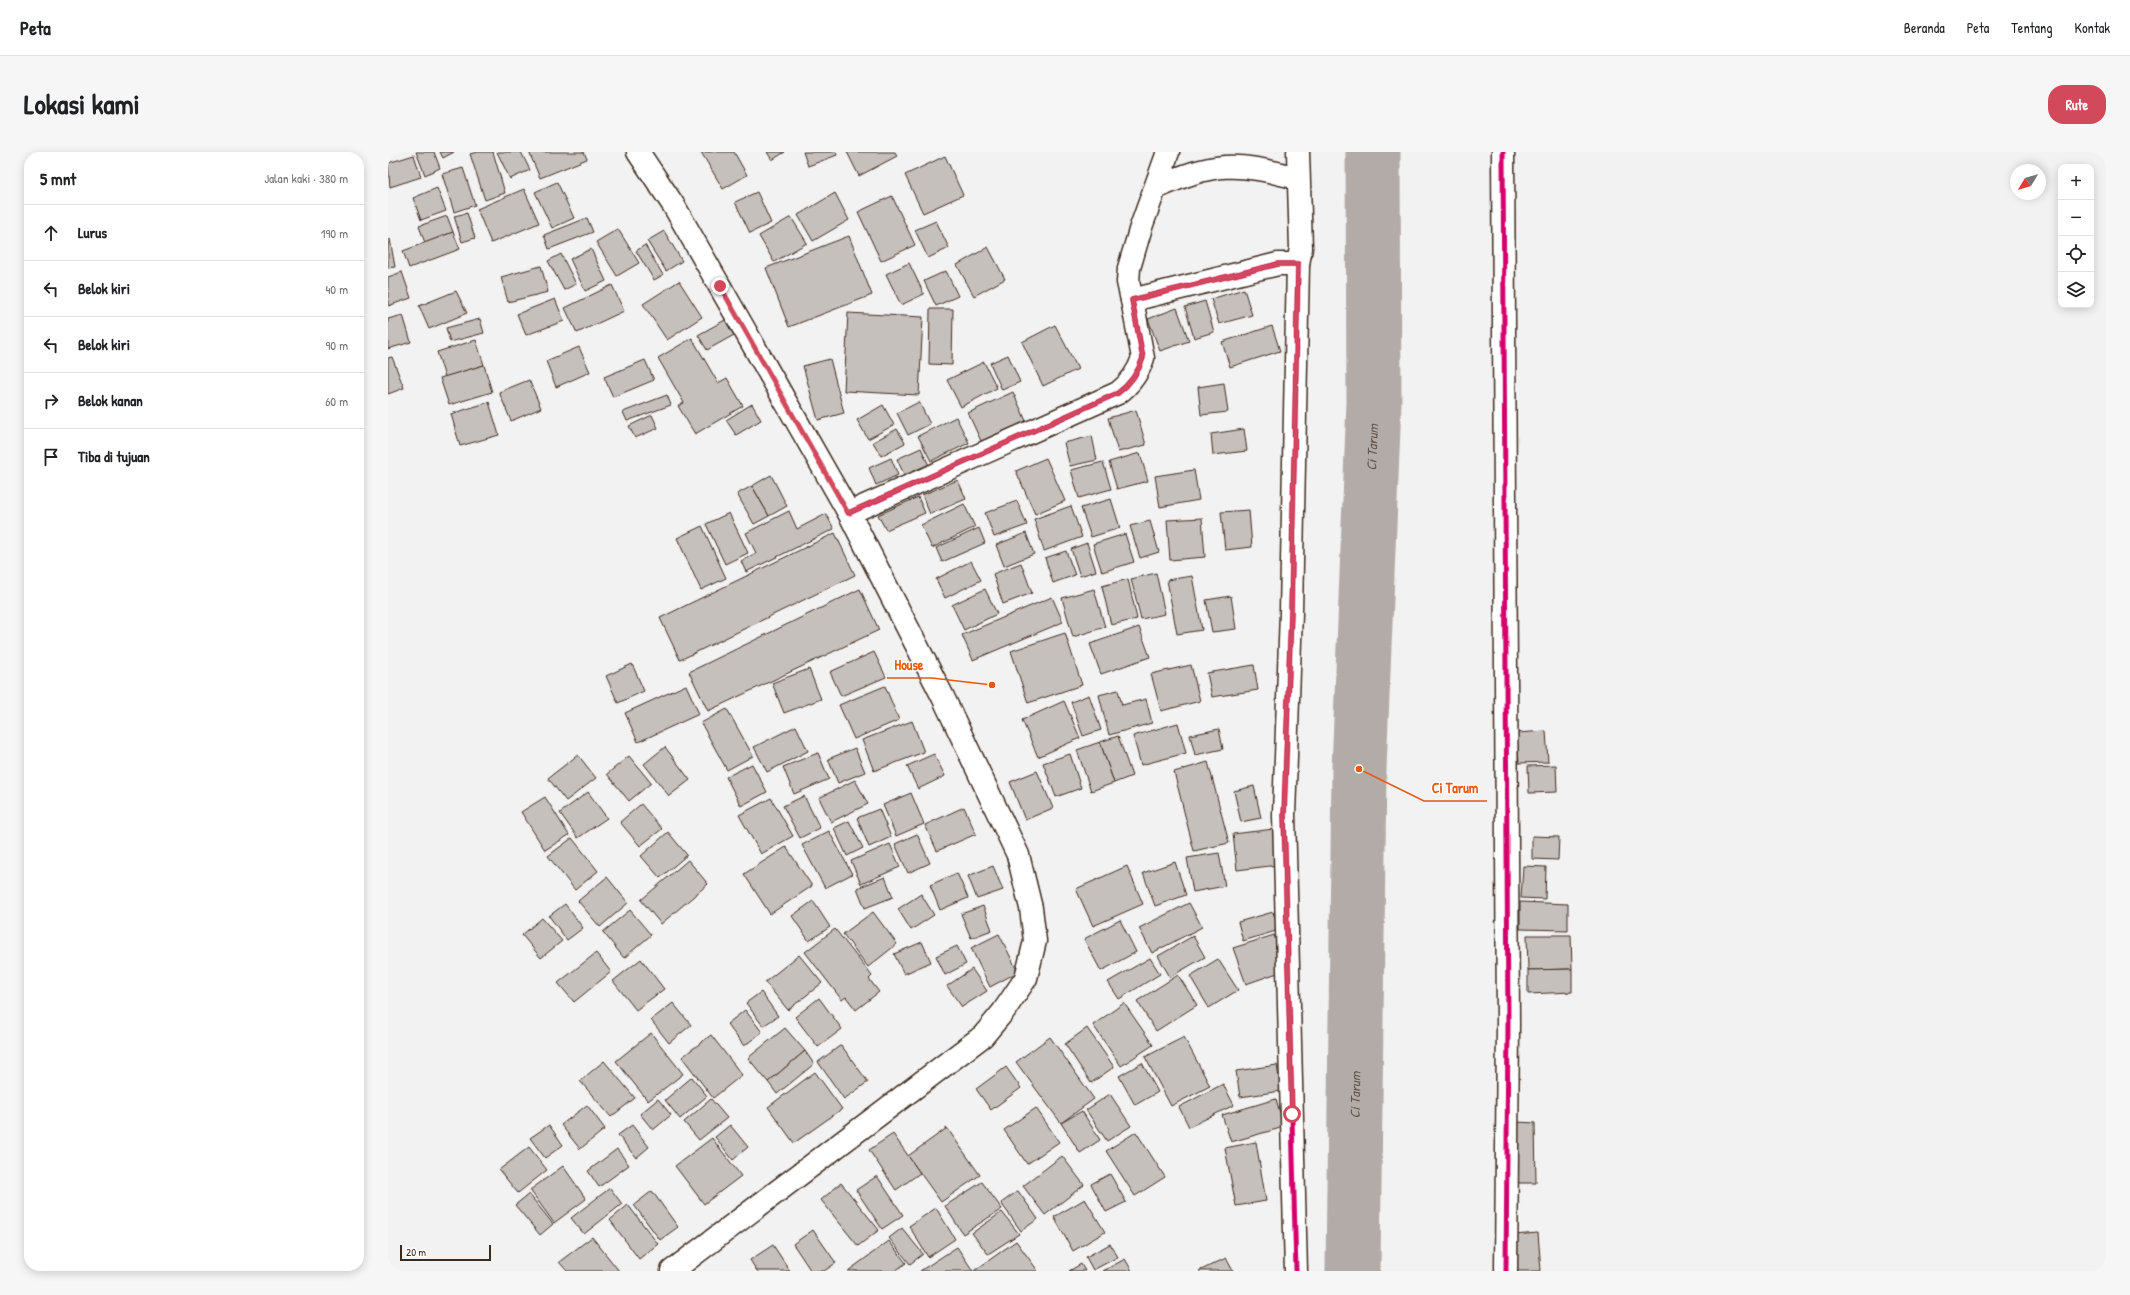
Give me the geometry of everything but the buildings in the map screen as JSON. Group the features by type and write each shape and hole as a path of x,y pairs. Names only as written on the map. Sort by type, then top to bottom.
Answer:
{"street":[{"path":"638,152 674,206 848,513 943,697 1018,855 1031,908 1035,941 1026,978 1003,1012 983,1036 672,1271"},
{"path":"848,513 1111,396 1126,387 1140,366 1143,358 1128,282 1129,268 1143,220 1168,152"},
{"path":"1296,1271 1284,815 1291,604 1298,264 1301,248 1297,178 1298,152"},
{"path":"1503,152 1508,1024 1506,1271"},
{"path":"1156,188 1186,175 1223,166 1265,170 1297,178"},
{"path":"1132,300 1278,264 1298,264"}],"waterway":[{"name":"Ci Tarum","path":"1353,1271 1359,769 1374,403 1373,152"}],"cycle path":[{"path":"1503,152 1508,1024 1506,1271"},
{"path":"849,513 1118,393 1133,378 1139,369 1143,358 1132,300 1278,264 1298,264 1291,612 1284,815 1296,1271"}],"place":[{"name":"House","path":"992,685"},
{"name":"Ci Tarum","path":"1359,769"}],"route":[{"path":"720,286 848,513 1118,393 1126,387 1133,378 1143,358 1143,346 1132,300 1278,264 1298,264 1291,612 1284,815 1292,1114"}]}
